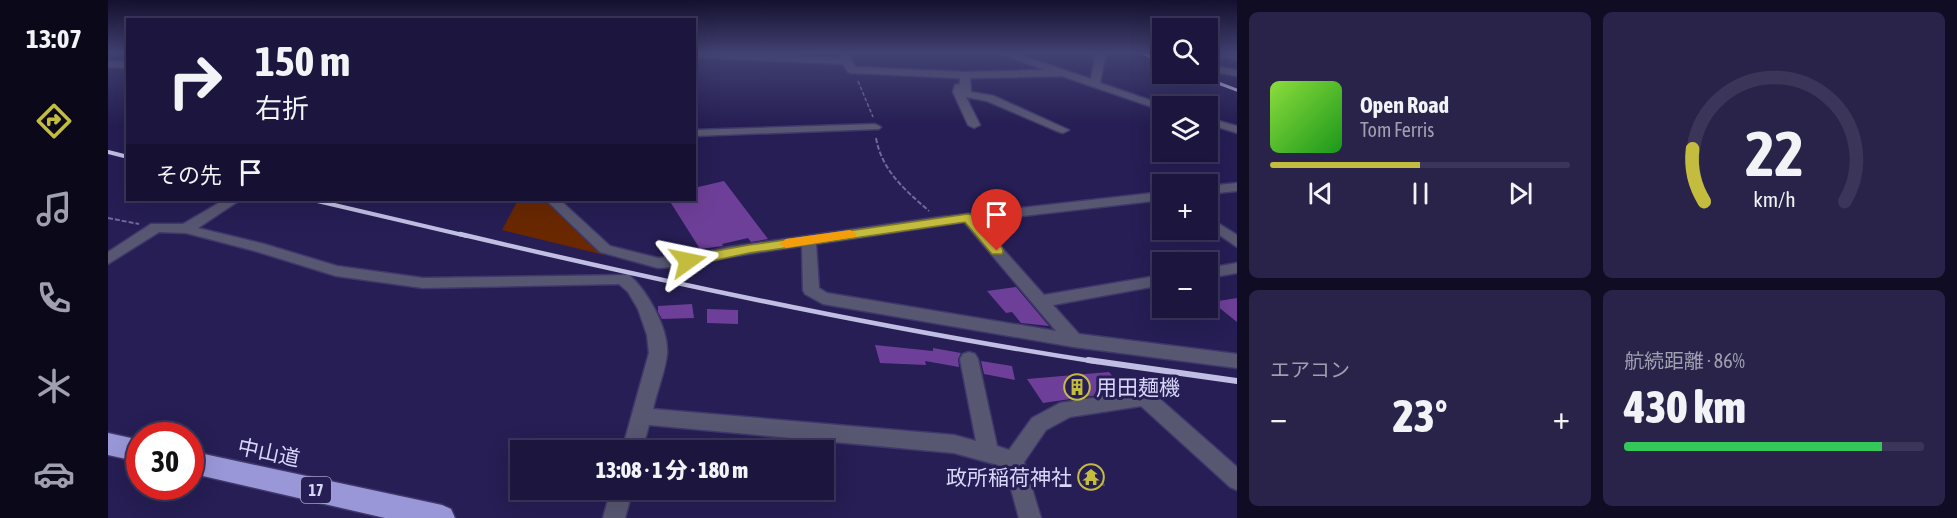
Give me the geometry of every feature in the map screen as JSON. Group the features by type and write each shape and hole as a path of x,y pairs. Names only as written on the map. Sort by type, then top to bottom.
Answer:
{"highway":[{"path":"108,444 126,448"},
{"name":"中山道","path":"204,465 442,518"}],"street":[{"path":"962,76 958,92 974,125"},
{"path":"962,76 966,94 990,98 1063,130"},
{"path":"1071,76 1152,104"},
{"path":"1095,85 1097,76"},
{"path":"696,133 875,128"},
{"path":"1232,129 1237,135"},
{"path":"1218,189 1237,186"},
{"path":"555,201 606,249 657,263 688,261 940,221 1152,197"},
{"path":"186,230 231,201"},
{"path":"968,218 1074,340"},
{"path":"108,259 156,227 186,230 259,247 336,271 423,283 623,279 634,288 652,324 658,353 635,440"},
{"path":"1218,228 1237,242"},
{"path":"809,240 811,290 823,298 1074,340 1237,361"},
{"path":"623,279 636,258"},
{"path":"1218,271 1237,268"},
{"path":"1040,301 1152,282"},
{"path":"969,359 988,453"},
{"path":"1013,462 1039,424 1067,409 1145,398 1237,480"},
{"path":"641,416 954,444 1013,462"},
{"path":"1013,462 1030,518"},
{"path":"614,518 619,500"}],"path":[{"path":"854,76 872,110 877,146 886,170 940,221"},
{"path":"108,218 156,227"},
{"path":"1013,462 1074,476"}],"shaded area":[{"path":"517,201 548,201 606,252 604,255 502,230"}],"building":[{"path":"724,181 768,239 751,242 748,238 722,244 723,246 700,249 670,201 696,201 696,188"},
{"path":"1016,287 1049,326 1021,323 1012,312 1006,313 987,291"},
{"path":"1237,298 1237,322 1218,307 1218,301"},
{"path":"692,304 694,318 662,319 658,312 658,306"},
{"path":"707,309 738,310 738,324 707,323"},
{"path":"875,345 933,351 933,348 961,353 958,359 959,367 925,361 926,365 880,363"},
{"path":"981,361 1012,366 1015,380 984,374"},
{"name":"用田麺機","path":"1109,372 1125,391 1043,403 1027,379"},
{"name":"政所稲荷神社","path":"1078,469 1100,472 1105,486 1083,483"}],"railway":[{"path":"1218,83 1237,90"},
{"path":"108,152 126,156"},
{"path":"317,201 467,236"},
{"path":"460,234 778,304 937,335 1098,362"},
{"path":"1088,360 1237,381"}],"slow traffic":[{"path":"786,244 850,234"}],"place":[{"name":"用田麺機","path":"1077,387"},
{"name":"政所稲荷神社","path":"1091,477"}],"route":[{"path":"688,261 729,252 968,218 997,251"}]}
